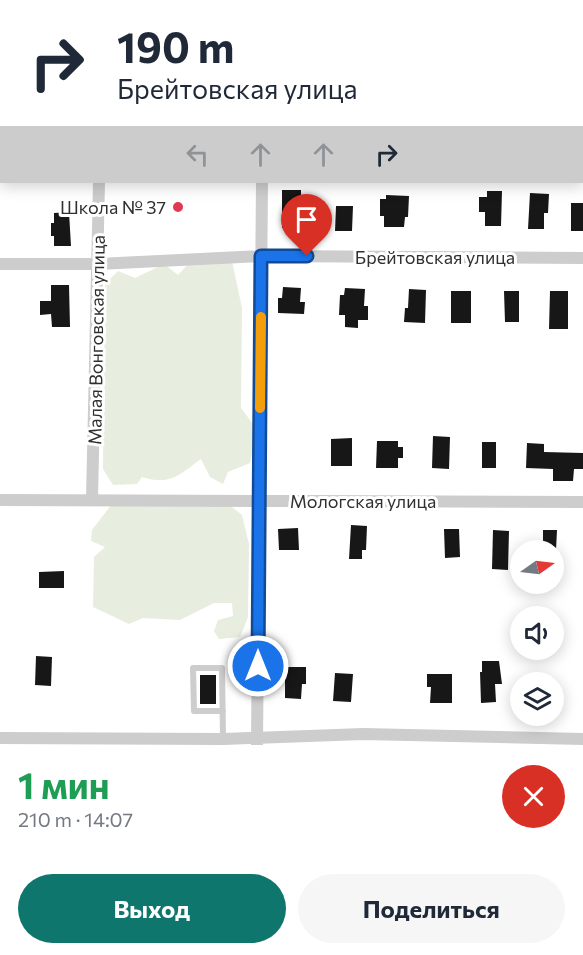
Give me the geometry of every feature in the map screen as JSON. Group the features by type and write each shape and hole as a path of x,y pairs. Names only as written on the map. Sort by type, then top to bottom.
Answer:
{"street":[{"name":"Малая Вонговская улица","path":"92,499 99,183"},
{"path":"257,741 262,183"},
{"name":"Брейтовская улица","path":"0,264 98,264 261,256 583,258"},
{"name":"Мологская улица","path":"0,500 583,502"},
{"path":"0,738 89,742 223,739 257,741 363,734 583,739"}],"lane":[{"path":"223,711 194,711 193,668 222,668 223,711 223,739"}],"shaded area":[{"path":"232,261 242,308 241,408 253,424 254,444 250,463 228,472 223,484 210,477 201,459 174,477 160,480 142,477 137,484 113,485 103,469 105,284 118,271 135,278 164,264 178,275 189,263"},
{"path":"227,503 242,515 249,544 248,617 240,637 219,639 214,631 218,620 233,616 232,603 214,603 180,620 143,618 129,624 93,607 94,557 105,547 91,541 92,530 112,504"}],"building":[{"path":"282,190 301,190 301,204 308,204 309,215 301,215 301,228 282,228"},
{"path":"487,191 502,191 501,226 485,226 485,212 479,212 479,197 487,197"},
{"path":"530,193 549,194 548,213 544,213 544,229 528,229"},
{"path":"386,195 409,196 408,217 405,217 404,227 384,227 384,216 380,216 380,199 386,199"},
{"path":"571,203 583,203 583,231 571,231"},
{"path":"336,206 353,206 352,231 335,231"},
{"path":"69,212 71,246 54,246 51,223 54,223 54,213"},
{"path":"51,285 69,285 70,327 52,327 51,314 40,315 40,301 51,301"},
{"path":"283,287 301,288 300,302 305,302 304,314 278,313 278,298 282,298"},
{"path":"345,288 365,289 364,306 368,306 368,320 358,320 358,328 345,327 345,315 339,315 340,295 344,295"},
{"path":"409,289 426,290 425,323 404,322 405,308 408,308"},
{"path":"451,291 471,291 471,323 451,323"},
{"path":"504,291 519,291 519,322 505,322"},
{"path":"550,291 568,291 568,329 549,329"},
{"path":"433,436 450,437 449,469 432,468"},
{"path":"352,438 352,466 331,466 331,439"},
{"path":"377,441 398,441 398,447 403,447 403,458 398,458 398,468 376,468"},
{"path":"482,442 496,442 496,468 482,468"},
{"path":"527,443 544,444 544,452 583,453 583,469 574,469 573,481 553,481 553,469 526,468"},
{"path":"351,525 367,526 366,550 362,550 362,559 349,559"},
{"path":"298,528 299,550 279,550 278,529"},
{"path":"444,529 459,529 460,557 445,558"},
{"path":"493,530 509,531 508,570 492,569"},
{"path":"543,530 557,530 556,540 543,540"},
{"path":"64,571 64,588 39,588 39,572"},
{"path":"36,656 52,657 51,686 35,685"},
{"path":"482,661 499,661 502,684 495,684 496,702 481,703"},
{"path":"285,667 306,667 306,684 302,684 301,699 285,698"},
{"path":"335,673 353,674 351,702 333,701"},
{"path":"427,674 452,674 452,703 430,703 431,687 427,687"},
{"path":"200,675 216,675 216,704 200,704"}],"slow traffic":[{"path":"260,408 261,317"}],"place":[{"name":"Школа № 37","path":"178,207"}],"route":[{"path":"258,666 261,256 307,256"}]}
